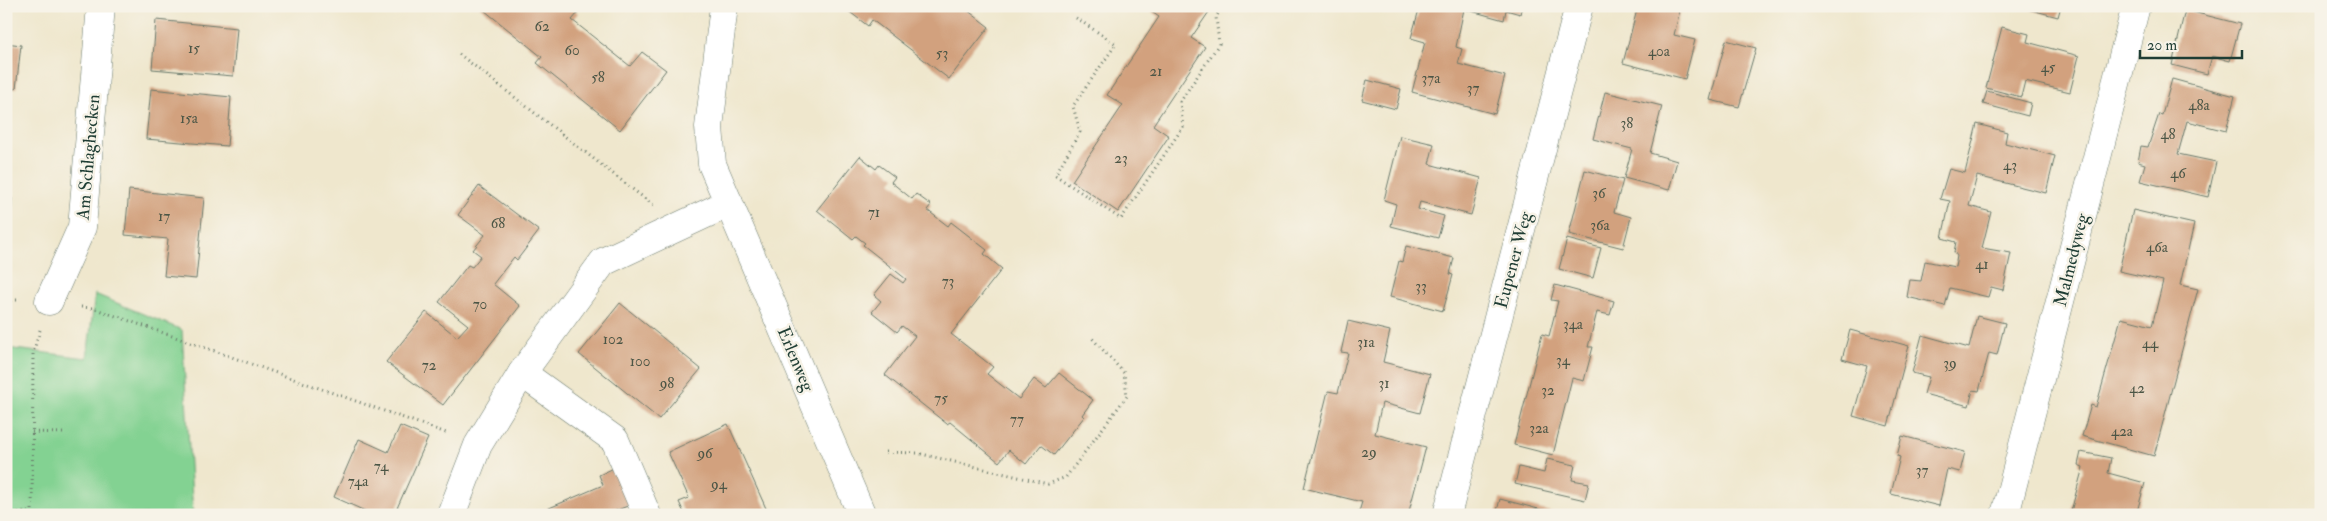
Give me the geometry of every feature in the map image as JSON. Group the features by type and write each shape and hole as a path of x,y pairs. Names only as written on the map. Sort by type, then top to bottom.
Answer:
{"street":[{"name":"Am Schlaghecken","path":"49,301 82,227 101,6"},
{"name":"Erlenweg","path":"724,6 709,127 712,164 862,515"},
{"name":"Eupener Weg","path":"1447,515 1579,6"},
{"name":"Malmedyweg","path":"2005,515 2136,6"},
{"path":"450,515 478,445 522,373 603,262 729,203"},
{"path":"522,373 614,440 647,515"}],"path":[{"path":"1076,18 1116,44 1073,106 1080,132 1055,175 1121,219 1182,127 1180,102 1220,44 1216,17 1224,6"},
{"path":"459,54 680,225"},
{"path":"8,515 32,513 33,353 49,301 93,308 478,445"},
{"path":"886,452 917,453 1048,484 1066,477 1127,396 1124,374 1092,338"},
{"path":"32,432 63,433"}],"green space":[{"path":"95,294 182,330 193,515 6,515 6,348 87,358"}],"building":[{"path":"479,6 569,6 578,13 572,20 630,66 642,52 666,70 620,130 537,63 542,57"},
{"path":"809,6 820,6 816,11"},
{"path":"842,6 962,6 989,27 949,79 872,20 868,26"},
{"path":"1143,6 1213,6 1191,38 1205,47 1153,125 1169,136 1118,212 1072,181 1123,105 1107,95 1159,17"},
{"path":"1420,6 1522,6 1520,14 1506,10 1504,20 1464,9 1456,47 1462,49 1458,64 1505,76 1495,114 1412,92 1425,42 1411,38"},
{"path":"1638,6 1681,6 1674,35 1695,40 1685,79 1623,63"},
{"path":"2025,6 2061,6 2058,17 2024,8"},
{"path":"2185,10 2240,24 2230,61 2212,56 2207,74 2172,65"},
{"path":"156,20 237,28 233,76 152,69"},
{"path":"2002,27 2029,34 2027,42 2079,56 2070,92 2025,81 2021,97 1986,88"},
{"path":"1726,40 1756,48 1739,107 1710,100"},
{"path":"6,43 21,45 16,89 6,88"},
{"path":"2172,79 2235,96 2226,131 2187,121 2178,154 2216,162 2208,197 2140,181 2145,164 2138,162 2141,146 2148,147 2159,114 2162,115"},
{"path":"1367,80 1401,89 1396,109 1362,100"},
{"path":"151,89 231,97 227,146 146,139"},
{"path":"1987,91 2031,103 2028,116 1983,104"},
{"path":"1605,92 1662,106 1650,153 1677,161 1669,190 1624,178 1632,149 1593,139"},
{"path":"1977,124 2007,132 2005,143 2055,156 2046,193 1977,176 1969,206 1991,212 1982,248 2011,253 2003,290 1991,287 1988,297 1950,288 1945,306 1907,297 1910,280 1921,281 1925,261 1955,267 1957,256 1954,252 1956,242 1942,238 1950,201 1940,199 1949,169 1965,173"},
{"path":"1400,136 1434,144 1429,164 1481,178 1471,215 1420,202 1418,209 1444,216 1438,238 1391,226 1396,204 1384,200"},
{"path":"860,156 876,169 879,165 895,177 891,182 912,199 916,194 931,205 927,210 948,226 951,222 987,250 984,254 1002,269 951,334 993,367 987,374 1019,399 1034,379 1046,388 1059,373 1093,400 1082,415 1084,417 1054,455 1041,445 1026,464 1009,450 999,462 950,422 947,424 885,375 915,336 902,326 897,332 872,312 881,301 874,295 891,274 903,283 906,279 863,245 865,243 856,236 853,239 817,210"},
{"path":"1585,170 1623,180 1614,212 1631,217 1623,248 1569,234"},
{"path":"479,186 539,231 517,260 514,257 493,284 520,306 443,405 386,362 426,312 457,337 468,325 439,302 468,265 472,267 481,256 473,250 485,235 458,215"},
{"path":"129,190 204,198 196,279 164,276 168,239 125,235"},
{"path":"6,197 12,198 11,225 6,225"},
{"path":"2133,210 2194,224 2180,285 2198,289 2154,456 2082,436 2091,405 2096,407 2121,318 2152,326 2163,281 2119,271"},
{"path":"1567,239 1601,248 1593,278 1559,269"},
{"path":"1406,246 1454,258 1450,274 1453,275 1443,311 1390,297 1399,261 1402,262"},
{"path":"1555,285 1614,301 1610,315 1597,312 1588,347 1593,347 1584,381 1572,378 1553,455 1514,445 1542,334 1549,336 1558,301 1551,300"},
{"path":"620,303 701,369 659,419 579,354"},
{"path":"1977,316 2005,323 1997,355 1989,353 1979,391 1973,390 1969,406 1924,394 1929,377 1912,373 1922,335 1969,348"},
{"path":"1348,321 1390,331 1383,362 1430,374 1420,413 1382,403 1375,434 1426,447 1408,515 1358,515 1362,502 1304,488 1328,391 1338,393 1348,353 1341,352"},
{"path":"1850,330 1909,346 1888,426 1853,416 1867,366 1842,359"},
{"path":"728,424 769,515 685,515 679,502 689,498 668,452"},
{"path":"400,426 428,438 394,515 374,515 334,497 359,439 388,452"},
{"path":"1902,436 1965,452 1960,472 1947,469 1939,506 1891,494 1900,457 1897,456"},
{"path":"2081,452 2111,458 2108,473 2145,483 2136,515 2070,515 2083,467 2078,465"},
{"path":"1547,459 1575,465 1572,480 1589,483 1585,500 1515,484 1519,467 1544,473"},
{"path":"614,468 630,505 615,511 617,515 533,515 603,485 599,475"},
{"path":"1500,499 1558,514 1558,515 1496,515"}]}
